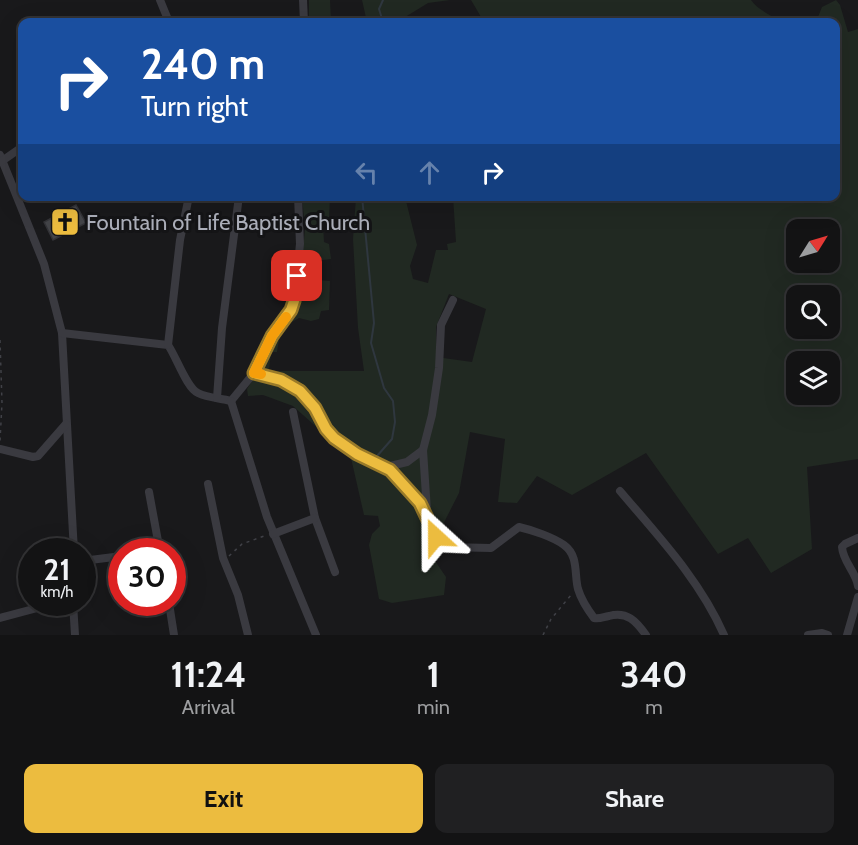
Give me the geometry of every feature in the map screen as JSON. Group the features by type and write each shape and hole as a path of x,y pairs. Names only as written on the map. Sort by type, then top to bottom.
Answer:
{"street":[{"path":"160,0 167,18"},
{"path":"303,0 304,18"},
{"path":"18,150 2,163 18,201"},
{"path":"18,201 45,264 62,333 73,538"},
{"path":"188,201 180,240 168,345 193,391 231,400"},
{"path":"217,398 222,328 238,201"},
{"path":"231,400 254,373 272,336 291,310 300,244 298,201"},
{"path":"428,516 423,450 432,415 439,369 441,325 453,300"},
{"path":"62,333 168,345"},
{"path":"254,373 281,380 300,391 315,408 326,429 334,438 357,454 386,467 414,495 428,516 440,543 446,547 491,548 519,527 537,532 563,544 570,552 575,564 577,587 594,618 623,614 633,619 646,635"},
{"path":"231,400 256,489 316,635"},
{"path":"293,412 315,518 335,572"},
{"path":"0,449 33,457 38,456 66,423"},
{"path":"386,467 407,462 423,450"},
{"path":"208,484 223,558 238,596 248,635"},
{"path":"620,491 682,564 699,589 724,635"},
{"path":"149,492 158,538"},
{"path":"273,533 315,518"},
{"path":"858,538 845,543 842,547 858,586"},
{"path":"847,635 858,597"},
{"path":"0,618 18,613"},
{"path":"74,616 75,635"},
{"path":"171,616 174,635"},
{"path":"808,635 822,633 828,635"}],"path":[{"path":"0,340 2,403 0,449"},
{"path":"223,558 242,544 273,533"},
{"path":"543,635 551,619 577,587"}],"shaded area":[{"path":"309,0 330,0 331,18 309,18"},
{"path":"362,0 450,0 428,3 404,18 366,18"},
{"path":"471,0 751,0 773,18 482,18"},
{"path":"836,0 840,5 848,32 858,29 858,459 807,467 812,549 771,573 748,538 718,554 646,453 572,495 537,476 517,503 498,502 505,439 470,432 459,493 429,552 446,577 444,595 392,603 379,599 369,545 372,534 380,526 378,516 364,515 351,458 293,406 263,395 248,396 247,389 263,364 275,336 291,317 298,304 305,229 302,201 330,201 329,219 323,224 324,242 329,244 331,259 315,261 318,280 330,281 329,310 321,311 319,319 311,321 299,318 285,328 277,352 271,352 269,371 364,371 358,328 353,239 356,201 406,201 417,245 410,266 413,279 428,283 436,250 448,250 447,244 456,242 453,201 840,201 840,18 818,18 822,7","holes":["449,294 486,309 472,362 436,357 436,327"]}],"building":[{"name":"Fountain of Life Baptist Church","path":"76,205 86,223 53,240 44,222"}],"waterway":[{"path":"382,18 379,9 383,0"},
{"path":"362,201 374,323 371,343 384,388 393,401 395,422 392,439 377,456"}],"slow traffic":[{"path":"261,374 254,373 272,336 286,317"}],"place":[{"name":"Fountain of Life Baptist Church","path":"65,222"}],"route":[{"path":"297,276 291,310 272,336 254,373 271,376 300,391 309,399 326,429 334,438 357,454 382,464 390,470 420,503 436,537"}]}
